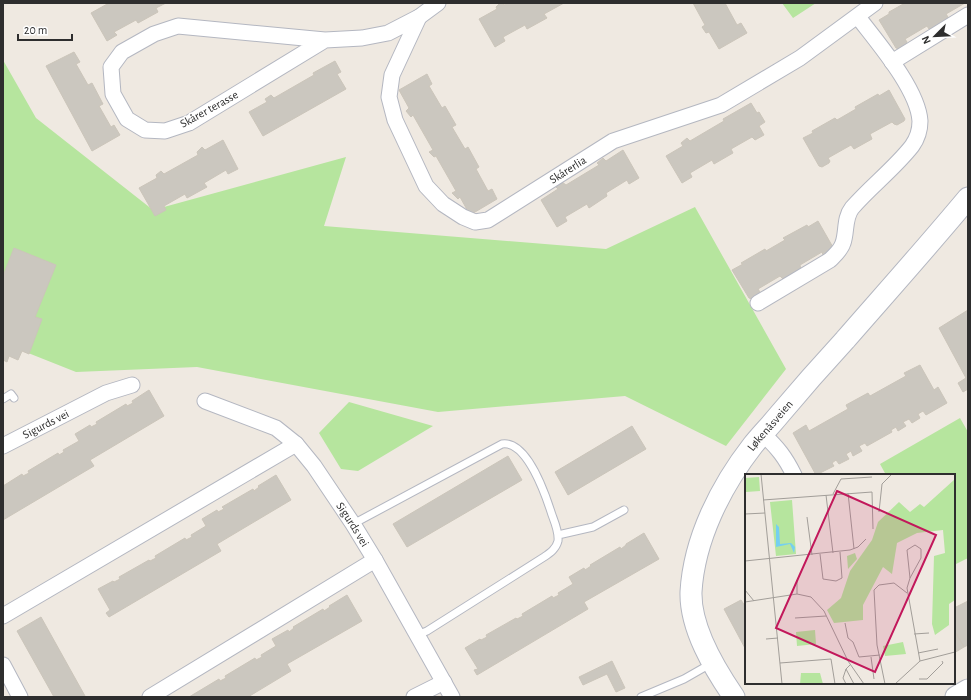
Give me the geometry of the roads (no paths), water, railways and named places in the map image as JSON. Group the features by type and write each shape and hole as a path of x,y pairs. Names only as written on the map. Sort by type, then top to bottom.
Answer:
{"street":[{"name":"Skårer terasse","path":"325,40 189,123 165,132 145,130 127,119 113,94 111,66 122,52 154,34 178,26 325,40 362,38 388,33 418,17 438,3"},
{"name":"Skårerlia","path":"418,17 392,75 389,97 395,120 426,186 444,204 463,217 475,222 488,220 613,141 721,105 800,58 858,17 875,3"},
{"path":"892,62 968,15"},
{"path":"758,302 830,260 839,251 843,243 845,228 851,209 913,145 919,132 920,120 917,106 910,90 892,62 858,17"},
{"name":"Løkenåsveien","path":"734,697 712,662 699,632 694,614 691,593 698,553 709,520 740,462 753,445 968,198"},
{"name":"Sigurds vei","path":"3,446 106,393 132,385"},
{"name":"Sigurds vei","path":"205,401 276,428 296,444 314,466 353,524 375,560 452,697"},
{"path":"763,434 775,445 785,458 793,474"},
{"path":"3,616 296,444"},
{"path":"150,697 375,560"},
{"path":"3,665 20,697"},
{"path":"414,697 444,682"},
{"path":"956,697 968,690"}],"lane":[{"path":"3,399 11,394 14,398"},
{"path":"353,524 504,443 510,444 517,448 534,470 547,499 558,535 555,548 544,557 433,627 417,635"},
{"path":"558,535 593,528 624,510"},
{"path":"641,697 684,679 712,662"}]}
